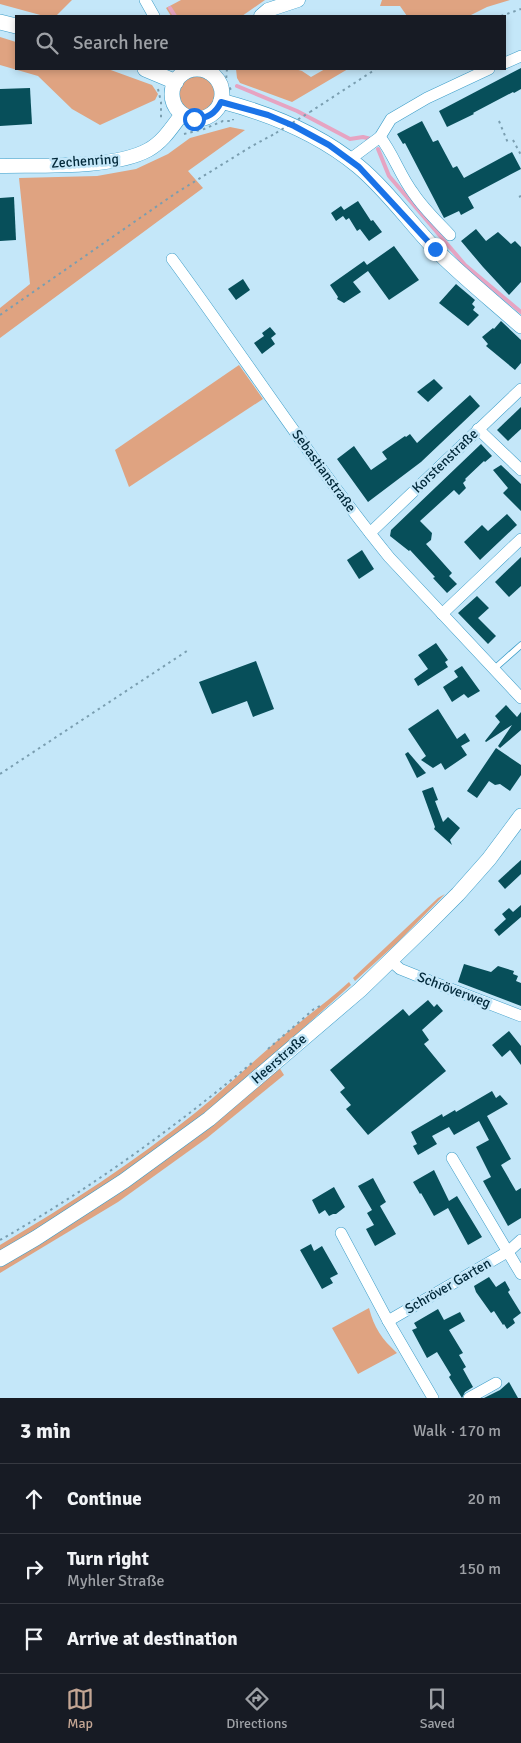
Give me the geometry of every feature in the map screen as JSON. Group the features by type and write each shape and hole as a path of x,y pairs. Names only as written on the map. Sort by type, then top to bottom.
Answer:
{"main road":[{"path":"0,22 15,26"},
{"path":"151,71 181,74 193,70"},
{"path":"181,74 172,94 174,102 182,114 194,119 203,118 212,114 221,102 222,95 220,85 209,70"},
{"path":"221,102 268,115 294,126 329,145 350,160 359,167 435,249 467,280 521,326"},
{"name":"Heerstraße","path":"0,1259 124,1181 209,1119 360,990 458,894 489,859 521,816"}],"street":[{"path":"145,0 153,15"},
{"path":"262,15 268,10 298,0"},
{"path":"506,63 521,56"},
{"path":"350,160 380,137 390,119 427,98 487,70"},
{"name":"Zechenring","path":"0,166 97,163 131,158 149,150 162,140 182,114"},
{"path":"380,137 391,151 397,168 414,195 450,235"},
{"name":"Sebastianstraße","path":"172,259 212,313 277,408 389,557 521,698"},
{"name":"Korstenstraße","path":"370,533 521,389"},
{"path":"478,429 521,470"},
{"path":"442,614 520,542"},
{"name":"Schröverweg","path":"390,960 400,968 425,979 521,1016"},
{"path":"452,1158 521,1274"},
{"path":"341,1233 388,1321 433,1398"},
{"name":"Schröver Garten","path":"388,1321 509,1251 521,1240"},
{"path":"469,1398 496,1383"}],"lane":[{"path":"494,669 521,646"}],"path":[{"path":"504,15 521,9"},
{"path":"151,71 160,93 161,118 180,136 223,121 233,121 243,98 231,89 226,81 227,70"},
{"path":"0,315 176,193 310,112 374,70"},
{"path":"499,121 508,143"},
{"path":"513,140 521,155"},
{"path":"0,774 190,649"},
{"path":"264,1053 314,1009 326,1002"},
{"path":"0,1240 52,1210 102,1177 211,1098 256,1060"}],"shaded area":[{"path":"0,0 72,0 57,15 40,15 0,4"},
{"path":"181,0 265,0 243,15 170,15 166,8"},
{"path":"382,0 510,0 487,7 471,15 406,15 400,6 380,6"},
{"path":"0,37 15,42 15,69 0,65"},
{"path":"17,70 111,70 152,85 158,94 155,100 100,125 72,109 38,76"},
{"path":"236,70 298,70 311,77 323,70 346,70 292,102 240,83"},
{"path":"197,76 210,81 215,94 210,107 197,112 184,107 179,94 184,81"},
{"path":"230,127 245,130 188,171 203,188 0,338 0,308 30,284 19,178 97,176 136,169 168,154 190,138"},
{"path":"239,365 263,399 129,487 115,450"},
{"path":"445,894 399,941 355,981 353,978 438,898"},
{"path":"349,982 351,985 228,1096 106,1187 0,1252 0,1245 100,1182 172,1131"},
{"path":"279,1067 284,1075 207,1138 118,1202 0,1273 0,1265"},
{"path":"369,1308 379,1333 397,1353 358,1374 332,1328"}],"building":[{"path":"521,68 521,89 447,127 439,111"},
{"path":"30,88 32,124 0,126 0,89"},
{"path":"422,121 433,142 438,140 453,168 457,166 464,178 512,152 521,169 468,197 474,208 461,215 459,211 444,218 405,143 403,144 397,134"},
{"path":"14,197 16,240 0,241 0,198"},
{"path":"358,201 371,221 373,220 382,232 369,241 360,229 357,231 349,218 346,220 343,216 336,221 331,213 341,206 344,210"},
{"path":"476,229 486,241 498,232 511,244 515,241 521,247 521,282 509,295 461,241"},
{"path":"394,246 419,280 389,300 368,271 353,282 361,292 344,303 337,299 338,297 330,285 364,261 367,265"},
{"path":"243,279 250,290 236,300 228,289"},
{"path":"456,284 475,300 472,304 475,307 473,310 479,315 468,326 439,303"},
{"path":"501,321 521,340 521,363 515,370 486,346 488,344 482,337 494,329"},
{"path":"270,327 276,334 271,338 275,344 262,354 254,343 264,336 262,333"},
{"path":"434,379 443,388 428,402 417,392"},
{"path":"470,395 480,406 421,462 368,502 337,459 354,446 371,470 387,459 382,452 410,434 417,443"},
{"path":"521,407 521,429 508,441 497,430"},
{"path":"481,444 492,456 465,479 463,483 466,488 459,495 454,490 420,521 432,533 431,540 426,544 452,573 449,576 457,584 447,593 410,550 390,536 391,530"},
{"path":"501,465 521,484 521,511 503,493 508,488 493,470"},
{"path":"507,514 517,525 480,560 464,542 482,525 488,531"},
{"path":"362,550 374,569 359,579 347,560"},
{"path":"521,557 521,586 509,597 495,582"},
{"path":"477,596 489,608 478,618 496,636 488,644 458,613"},
{"path":"436,643 448,660 445,662 448,667 418,686 414,679 428,669 418,655"},
{"path":"256,661 274,709 253,717 247,701 212,714 199,682"},
{"path":"462,666 480,691 468,698 464,694 452,702 443,687 458,677 454,671"},
{"path":"506,705 517,717 521,712 521,730 500,748 498,746 512,725 485,741 500,722 495,716"},
{"path":"438,709 457,739 465,733 470,741 461,746 467,755 445,770 441,763 433,768 421,760 426,756 408,729"},
{"path":"496,748 521,765 521,775 510,791 500,784 495,785 489,781 477,798 467,791"},
{"path":"408,752 426,773 417,778 405,754"},
{"path":"433,787 438,800 435,801 443,822 448,817 460,828 450,840 452,845 434,829 435,827 422,791"},
{"path":"521,860 521,874 505,889 498,881"},
{"path":"521,905 521,917 499,936 494,930 506,919 502,914 509,908 513,912"},
{"path":"464,964 491,972 498,966 514,971 513,974 518,976 516,981 521,983 521,1006 458,982"},
{"path":"428,1000 434,1007 437,1004 443,1011 422,1030 429,1040 424,1044 446,1071 368,1135 346,1109 351,1105 340,1092 345,1088 330,1070 403,1009 409,1016"},
{"path":"509,1031 521,1046 521,1065 510,1050 502,1057 492,1045"},
{"path":"492,1091 496,1098 500,1095 508,1104 487,1116 511,1159 501,1165 516,1191 521,1188 521,1218 508,1226 483,1181 491,1177 476,1147 489,1140 479,1121 454,1135 449,1127 432,1136 437,1144 418,1155 413,1146 417,1144 411,1132 442,1114 443,1117 455,1110 456,1112"},
{"path":"434,1170 449,1201 457,1196 482,1237 468,1245 448,1208 434,1216 413,1182"},
{"path":"373,1178 386,1202 380,1206 396,1234 375,1246 366,1229 374,1225 367,1213 372,1210 358,1186"},
{"path":"334,1187 345,1207 336,1214 329,1216 325,1210 319,1214 312,1200"},
{"path":"311,1244 314,1251 322,1246 338,1274 330,1278 333,1283 322,1289 300,1250"},
{"path":"489,1277 496,1287 505,1281 510,1290 508,1292 521,1313 513,1319 515,1323 507,1329 494,1311 491,1313 476,1292 474,1286"},
{"path":"438,1309 444,1320 460,1312 465,1321 449,1330 463,1353 459,1355 466,1367 463,1369 473,1387 465,1392 462,1398 437,1352 427,1358 412,1330 417,1328 414,1323"},
{"path":"509,1382 518,1398 484,1398 500,1390"}],"waterway":[{"path":"170,8 174,15"},
{"path":"237,86 297,111 350,139 363,137 371,139"},
{"path":"378,149 389,176 465,265 521,312"}],"route":[{"path":"194,119 212,114 221,102 268,115 294,126 329,145 359,167 435,249"}]}
